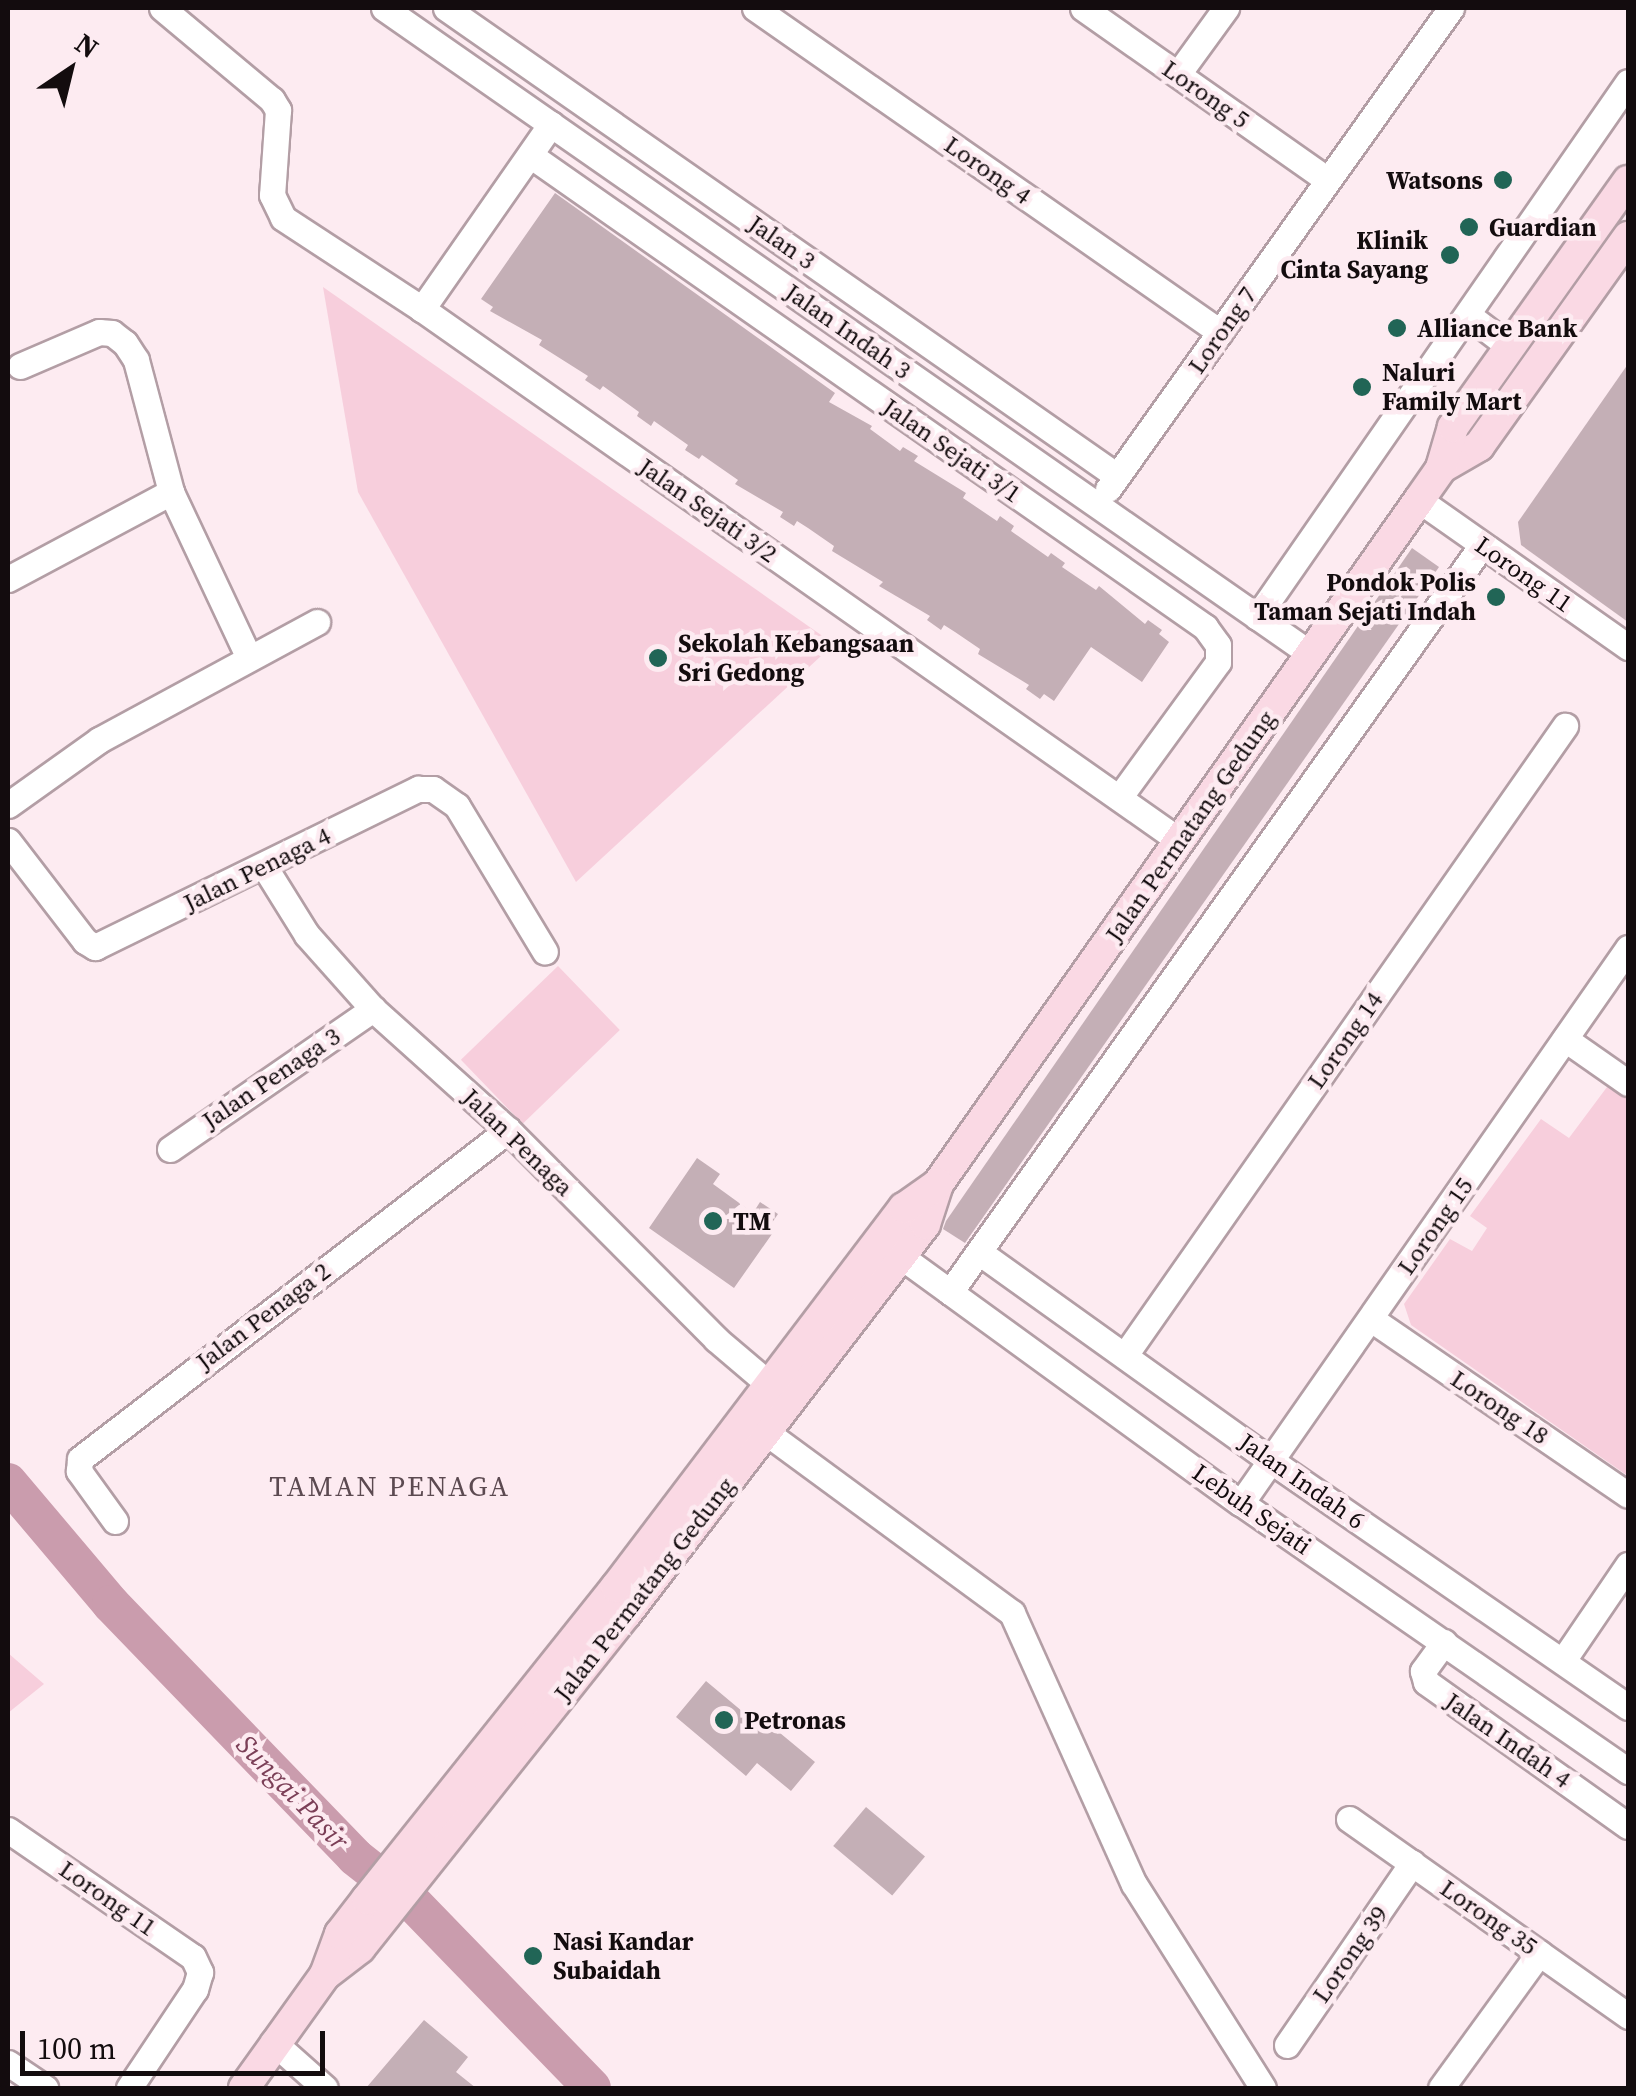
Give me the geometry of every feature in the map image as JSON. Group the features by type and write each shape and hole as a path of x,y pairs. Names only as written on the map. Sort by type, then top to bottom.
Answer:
{"main road":[{"name":"Jalan Permatang Gedung","path":"325,1975 340,1934 376,1907 616,1587 780,1394 890,1248 904,1208 938,1184 1419,500 1441,468 1453,426 1628,181"},
{"name":"Jalan Permatang Gedung","path":"1441,468 1479,446 1628,236"},
{"name":"Jalan Permatang Gedung","path":"408,1866 767,1433 780,1394"},
{"name":"Jalan Permatang Gedung","path":"325,1975 360,1948 376,1907"},
{"path":"244,2088 273,2042 325,1975"}],"street":[{"name":"Jalan Sejati 3/2","path":"162,8 272,100 280,122 272,195 283,218 422,309 1180,840"},
{"name":"Jalan Indah 3","path":"384,8 1312,655"},
{"name":"Jalan 3","path":"446,8 1117,476"},
{"name":"Lorong 4","path":"756,8 1220,332"},
{"name":"Lorong 5","path":"1083,8 1328,180"},
{"path":"1178,74 1226,8"},
{"name":"Lorong 7","path":"1097,505 1450,8"},
{"path":"1257,617 1628,82"},
{"path":"422,309 551,124"},
{"name":"Jalan Sejati 3/1","path":"530,155 1205,627 1218,645 1218,662 1119,798"},
{"path":"1468,316 1510,347"},
{"path":"20,366 99,332 112,333 126,343 136,360 171,492 249,658"},
{"path":"8,579 171,492"},
{"name":"Lorong 11","path":"1419,500 1628,648"},
{"path":"950,1292 1482,545"},
{"path":"8,805 99,740 317,622"},
{"name":"Lorong 14","path":"1125,1355 1565,726"},
{"name":"Jalan Penaga 4","path":"8,841 85,942 95,946 418,789 433,789 457,806 545,952"},
{"name":"Jalan Penaga","path":"264,866 307,935 373,1009 508,1130 716,1338 780,1394"},
{"name":"Lorong 15","path":"1242,1503 1628,948"},
{"name":"Jalan Penaga 3","path":"170,1149 373,1009"},
{"path":"1566,1039 1628,1083"},
{"name":"Jalan Penaga 2","path":"115,1521 78,1471 80,1459 508,1130"},
{"name":"Lebuh Sejati","path":"890,1248 1242,1503 1628,1771"},
{"name":"Jalan Indah 6","path":"979,1252 1270,1460 1628,1707"},
{"name":"Lorong 18","path":"1370,1319 1628,1495"},
{"path":"767,1433 1012,1614 1134,1884 1262,2088"},
{"path":"1564,1660 1628,1565"},
{"name":"Jalan Indah 4","path":"1444,1642 1423,1671 1426,1682 1628,1826"},
{"name":"Lorong 35","path":"1349,1819 1628,2016"},
{"name":"Lorong 11","path":"8,1830 193,1957 200,1972 195,1989 129,2088"},
{"name":"Lorong 39","path":"1287,2045 1412,1864"},
{"path":"1441,2088 1539,1953"},
{"path":"273,2042 324,2088"},
{"path":"8,2063 45,2088"}],"shaded area":[{"path":"323,287 834,644 576,882 358,492"},
{"path":"558,966 620,1030 523,1124 461,1060"},
{"path":"1610,1083 1628,1096 1628,1476 1411,1325 1404,1304 1450,1239 1472,1251 1487,1228 1470,1216 1541,1119 1569,1138"},
{"path":"8,1653 44,1684 8,1713"}],"building":[{"path":"555,193 835,393 829,402 872,426 870,429 900,451 903,447 918,456 914,461 966,493 963,498 997,521 1000,516 1014,526 1011,531 1048,557 1051,553 1065,563 1062,567 1096,590 1099,586 1145,624 1148,620 1162,630 1159,634 1169,642 1142,682 1091,647 1054,701 1044,694 1040,699 1026,689 1029,685 978,654 980,649 944,625 941,630 927,620 930,616 879,586 883,582 832,551 834,546 797,521 794,526 780,517 783,512 735,484 738,480 702,455 699,459 685,450 688,445 654,421 651,426 637,416 639,412 603,386 600,390 585,380 588,376 539,345 542,340 490,311 493,307 481,299"},
{"path":"1628,364 1628,622 1521,545 1518,522"},
{"path":"1412,548 1439,567 965,1243 943,1229 946,1221"},
{"name":"TM","path":"697,1158 720,1174 713,1184 753,1213 760,1202 778,1214 767,1230 772,1234 734,1288 649,1228"},
{"path":"706,1681 761,1727 774,1728 815,1762 791,1791 757,1763 746,1776 676,1717"},
{"path":"866,1807 925,1856 892,1896 833,1846"},
{"path":"424,2020 468,2057 456,2072 476,2088 366,2088"}],"waterway":[{"name":"Sungai Pasir","path":"8,1482 111,1604 355,1857 411,1901 592,2088"}],"place":[{"name":"Watsons","path":"1503,180"},
{"name":"Guardian","path":"1469,227"},
{"name":"Klinik Cinta Sayang","path":"1450,255"},
{"name":"Alliance Bank","path":"1397,328"},
{"name":"Naluri Family Mart","path":"1362,387"},
{"name":"Pondok Polis Taman Sejati Indah","path":"1496,597"},
{"name":"Sekolah Kebangsaan Sri Gedong","path":"658,658"},
{"name":"TM","path":"713,1221"},
{"name":"Petronas","path":"724,1720"},
{"name":"Nasi Kandar Subaidah","path":"533,1956"}],"district":[{"name":"TAMAN PENAGA","path":"390,1486"}]}
